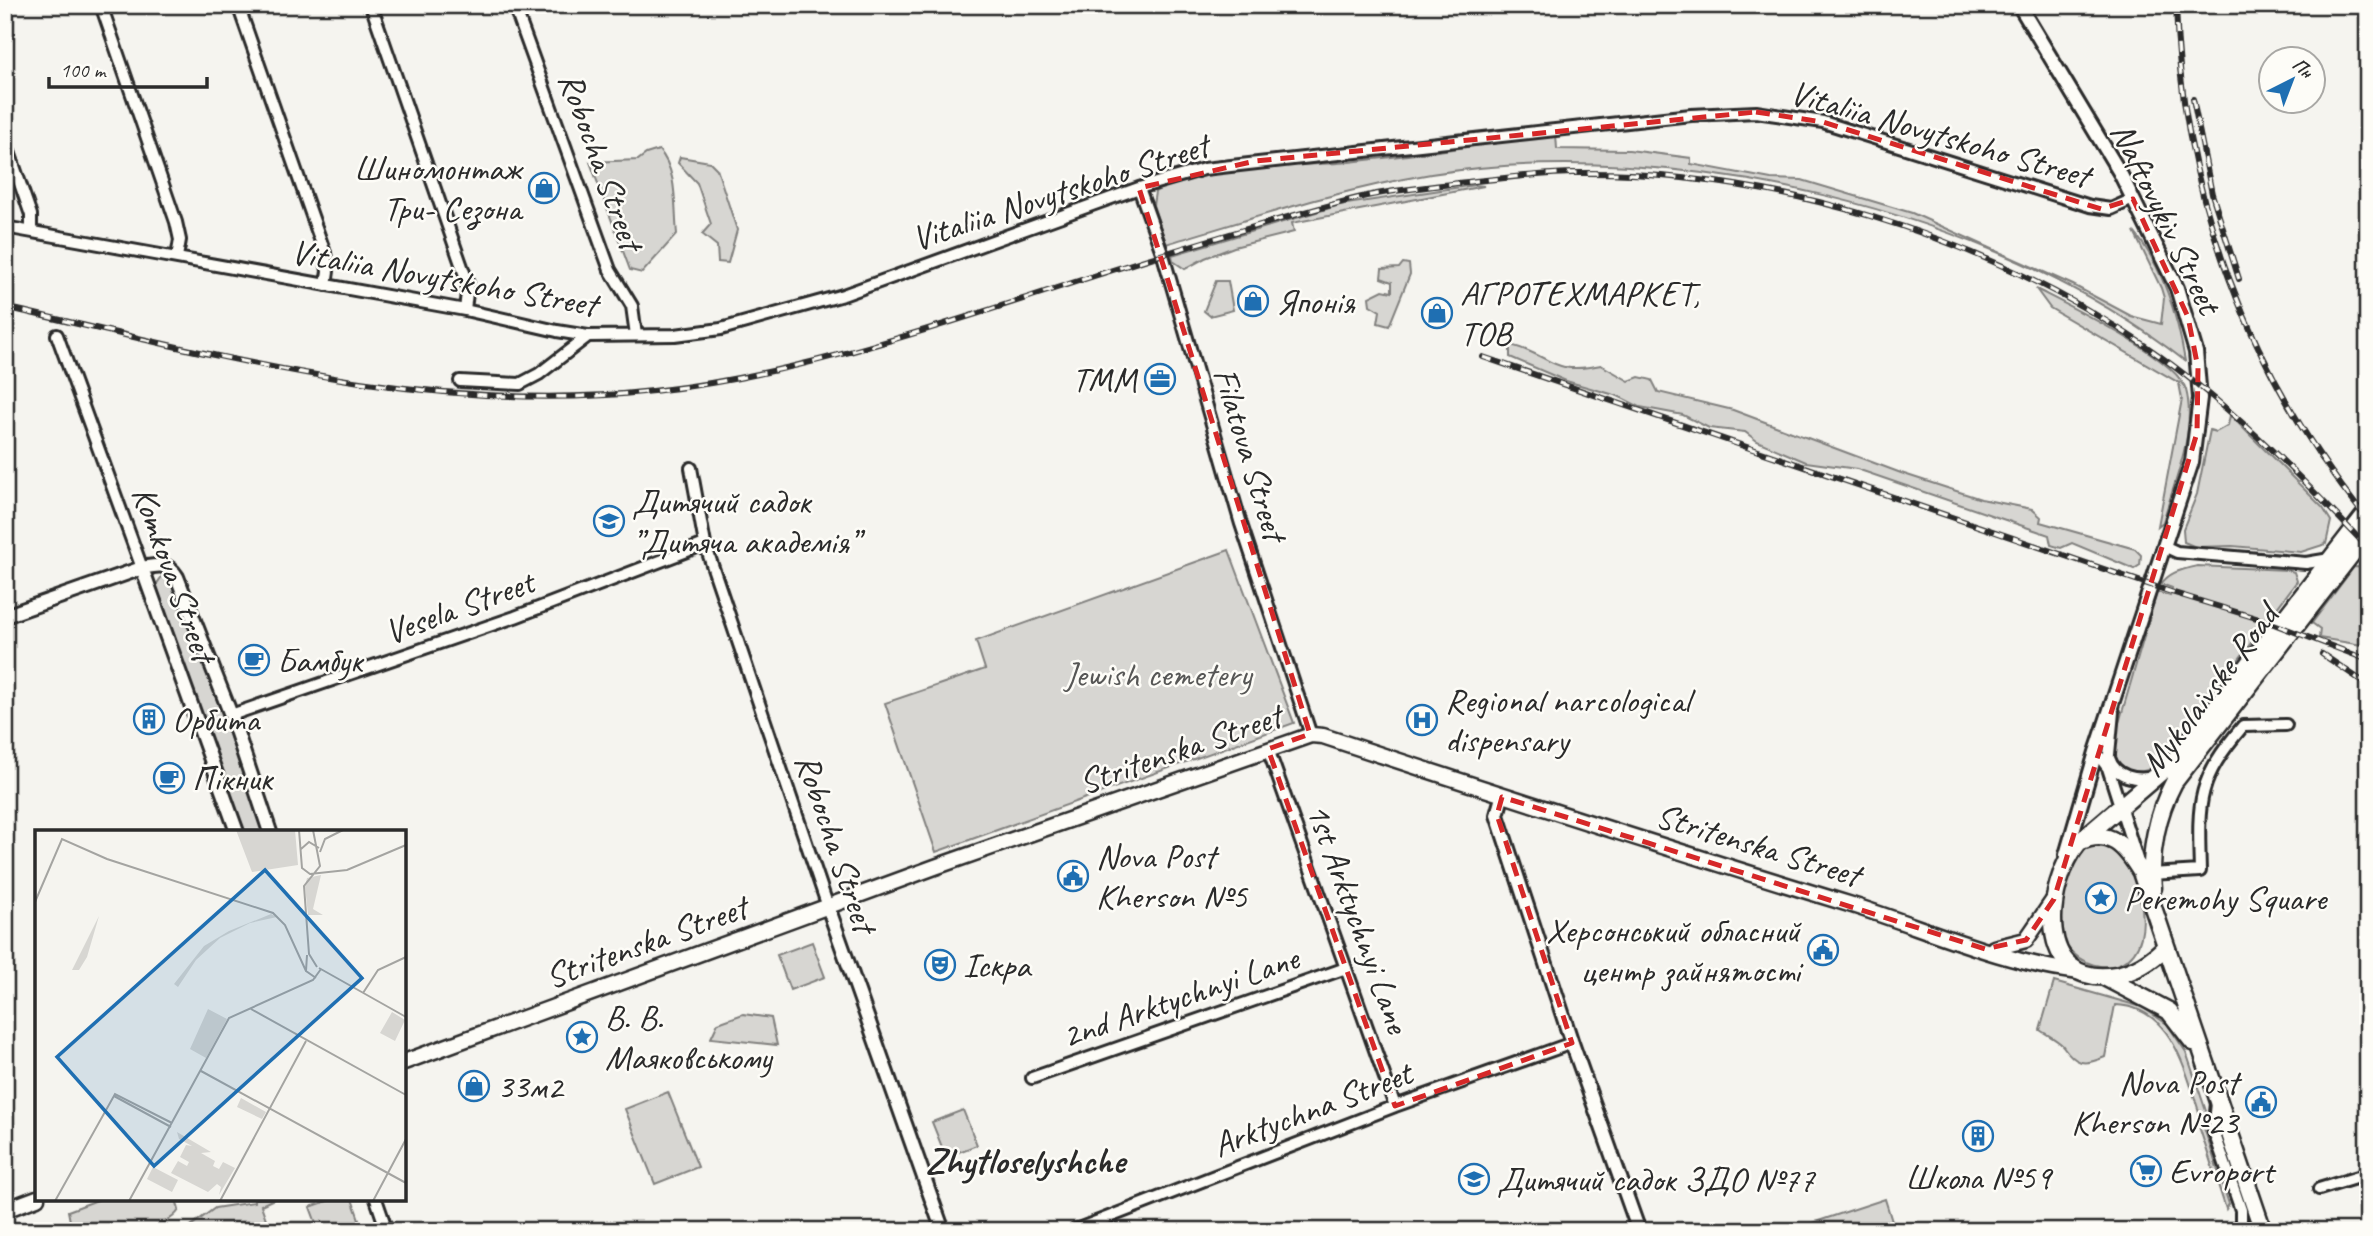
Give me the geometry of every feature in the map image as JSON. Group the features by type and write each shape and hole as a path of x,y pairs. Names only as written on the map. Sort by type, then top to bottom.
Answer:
{"main road":[{"name":"Mykolaivske Road","path":"2079,842 2160,776 2368,511"},
{"name":"Mykolaivske Road","path":"2166,946 2146,873 2161,810 2174,782 2368,533"},
{"name":"Stritenska Street","path":"406,1061 1311,735 1326,737 1502,797 1985,948 2058,970 2080,972"},
{"path":"2146,873 2126,848 2114,840 2097,836 2079,842 2063,869 2054,899 2054,938 2059,952 2080,972 2104,977 2169,1011 2204,1058"},
{"name":"Stritenska Street","path":"1985,948 2026,940 2054,899"},
{"path":"2104,977 2127,973 2142,966 2166,946 2263,1231"},
{"path":"5,1210 35,1199"}],"street":[{"path":"101,5 176,222 180,240 177,257"},
{"path":"238,5 325,253 328,271 326,285"},
{"path":"371,5 468,284 465,310"},
{"name":"Robocha Street","path":"514,5 610,270 632,306 636,335"},
{"name":"Naftovykiv Street","path":"2018,5 2133,199 2177,288 2188,317 2198,368 2200,398 2192,462 2113,707 2102,753 2063,869"},
{"name":"Vitaliia Novytskoho Street","path":"5,227 465,310 588,336 675,335 721,329 833,298 1139,188 1194,171 1255,161 1691,115 1756,112 1834,125 2101,209 2111,209 2133,199"},
{"path":"5,140 31,215 31,231"},
{"name":"Filatova Street","path":"1139,188 1163,255 1241,524 1311,735"},
{"name":"Komkova Street","path":"57,335 236,830"},
{"path":"460,381 520,384 529,381 588,336"},
{"name":"Robocha Street","path":"691,468 705,544 828,907 943,1231"},
{"name":"Vesela Street","path":"230,715 463,636 705,544"},
{"path":"2166,548 2177,552 2306,563 2330,559"},
{"name":"Komkova Street","path":"142,568 163,564 177,577 230,715 269,830"},
{"path":"5,616 142,568"},
{"path":"2102,753 2119,807 2146,873 2200,871 2200,800 2209,771 2243,726 2286,725"},
{"name":"1st Arktychnyi Lane","path":"1268,749 1395,1106"},
{"path":"2102,753 2121,774 2137,778 2160,776"},
{"path":"1502,797 1497,815 1572,1043 1639,1231"},
{"name":"2nd Arktychnyi Lane","path":"1032,1078 1346,968"},
{"name":"Arktychna Street","path":"1073,1231 1395,1106 1572,1043"},
{"path":"2217,1097 2214,1132 2241,1210 2241,1222 2236,1231"},
{"path":"2319,1189 2368,1174"},
{"path":"377,1201 387,1231"}],"highlighted area":[{"path":"1756,112 1823,122 2101,209 2133,199 2188,317 2198,368 2197,433 2054,899 2026,940 1985,949 1502,797 1497,815 1572,1043 1395,1106 1268,749 1310,734 1139,188 1255,161"}],"green space":[{"path":"1556,134 1557,149 1629,150 1691,158 1691,164 1771,179 1802,180 1912,213 2073,285 2131,316 2161,324 2164,298 2134,232 2153,260 2168,293 2185,361 2106,307 2019,262 1925,225 1826,196 1726,176 1625,166 1526,165 1431,174 1331,196 1166,244 1153,205 1155,192 1175,182 1223,170 1349,162"},
{"path":"659,150 672,178 677,234 642,273 630,270 590,162 638,160"},
{"path":"680,157 710,162 717,169 737,230 728,263 718,262 717,246 702,234 711,224 697,183 678,163"},
{"path":"1474,185 1484,186 1292,223 1294,232 1234,247 1185,269 1173,261 1172,255 1340,205"},
{"path":"1403,263 1409,264 1410,274 1389,326 1378,323 1380,311 1370,305 1369,297 1383,290 1392,292 1392,282 1381,278 1382,269 1399,268"},
{"path":"1216,281 1228,281 1233,310 1210,316 1204,311"},
{"path":"2036,289 2143,348 2179,377 2186,390 2189,422 2186,439 2163,522 2158,526 2182,399 2179,383 2050,308"},
{"path":"1510,345 1561,366 1584,368 1601,365 1629,381 1639,377 1652,380 1658,392 1733,410 1901,473 1981,499 2032,509 2041,517 2040,522 2135,549 2141,555 2140,565 2134,569 2072,543 2061,548 2051,545 2049,535 1857,469 1806,462 1757,441 1745,432 1709,428 1683,415 1640,407 1618,396 1566,381 1510,357"},
{"path":"2230,415 2323,508 2331,521 2326,544 2301,552 2232,546 2196,547 2184,542 2183,529 2197,494 2210,430 2216,432 2228,425"},
{"name":"Jewish cemetery","path":"1229,550 1294,723 936,852 885,703 985,669 976,641"},
{"path":"2197,566 2288,570 2294,572 2297,581 2161,764 2137,772 2130,771 2118,764 2112,747 2157,592 2170,596 2172,588 2161,584 2177,572"},
{"path":"2354,567 2368,568 2368,646 2319,638 2320,629 2312,623"},
{"path":"163,575 174,579 263,830 243,830 156,585"},
{"path":"2103,841 2124,853 2139,894 2143,915 2141,937 2134,953 2122,962 2108,966 2094,965 2079,958 2067,947 2059,932 2056,913 2075,861 2088,847"},
{"path":"812,942 825,977 790,990 777,955"},
{"path":"2054,982 2142,1007 2167,1024 2186,1052 2206,1111 2204,1128 2229,1204 2226,1209 2197,1120 2200,1115 2189,1080 2174,1044 2163,1029 2134,1008 2115,1005 2105,1057 2091,1062 2076,1060 2061,1044 2040,1030"},
{"path":"743,1014 771,1018 777,1045 711,1038 718,1023"},
{"path":"668,1092 698,1167 655,1184 625,1109"},
{"path":"963,1110 977,1145 946,1157 932,1122"},
{"path":"1885,1199 1895,1231 1788,1231"},
{"path":"95,1201 177,1201 179,1210 159,1224 114,1231 72,1231 68,1211"},
{"path":"270,1201 261,1205 267,1222 279,1231 184,1231 215,1208"},
{"path":"327,1201 353,1201 363,1231 319,1231 310,1207"}],"railway":[{"path":"2176,5 2181,75 2191,144 2229,279 2256,343 2288,405 2326,464 2368,520"},
{"path":"2193,99 2212,194 2239,279"},
{"path":"5,307 246,362 407,388 489,395 571,397 653,391 750,376 845,353 939,326 1189,246 1360,198 1416,188 1544,174 1647,175 1722,183 1797,197 1871,216 1943,241 2013,271 2080,306 2175,367 2234,415 2368,548"},
{"path":"1483,357 2171,592 2266,621 2368,660"},
{"path":"2322,654 2368,685"}],"place":[{"name":"Шиномонтаж Три- Сезона","path":"544,188"},
{"name":"Японія","path":"1253,301"},
{"name":"АГРОТЕХМАРКЕТ, ТОВ","path":"1437,313"},
{"name":"TMM","path":"1160,379"},
{"name":"Дитячий садок ”Дитяча академія”","path":"609,521"},
{"name":"Бамбук","path":"254,660"},
{"name":"Орбита","path":"149,719"},
{"name":"Regional narcological dispensary","path":"1422,720"},
{"name":"Пікник","path":"169,778"},
{"name":"Nova Post Kherson №5","path":"1073,876"},
{"name":"Peremohy Square","path":"2101,898"},
{"name":"Херсонський обласний центр зайнятості","path":"1823,950"},
{"name":"Іскра","path":"940,965"},
{"name":"В. В. Маяковському","path":"582,1037"},
{"name":"33м2","path":"474,1086"},
{"name":"Nova Post Kherson №23","path":"2261,1102"},
{"name":"Школа №59","path":"1978,1136"},
{"name":"Evroport","path":"2146,1171"},
{"name":"Дитячий садок ЗДО №77","path":"1474,1179"}],"district":[{"name":"Zhytloselyshche","path":"1025,1160"}]}
